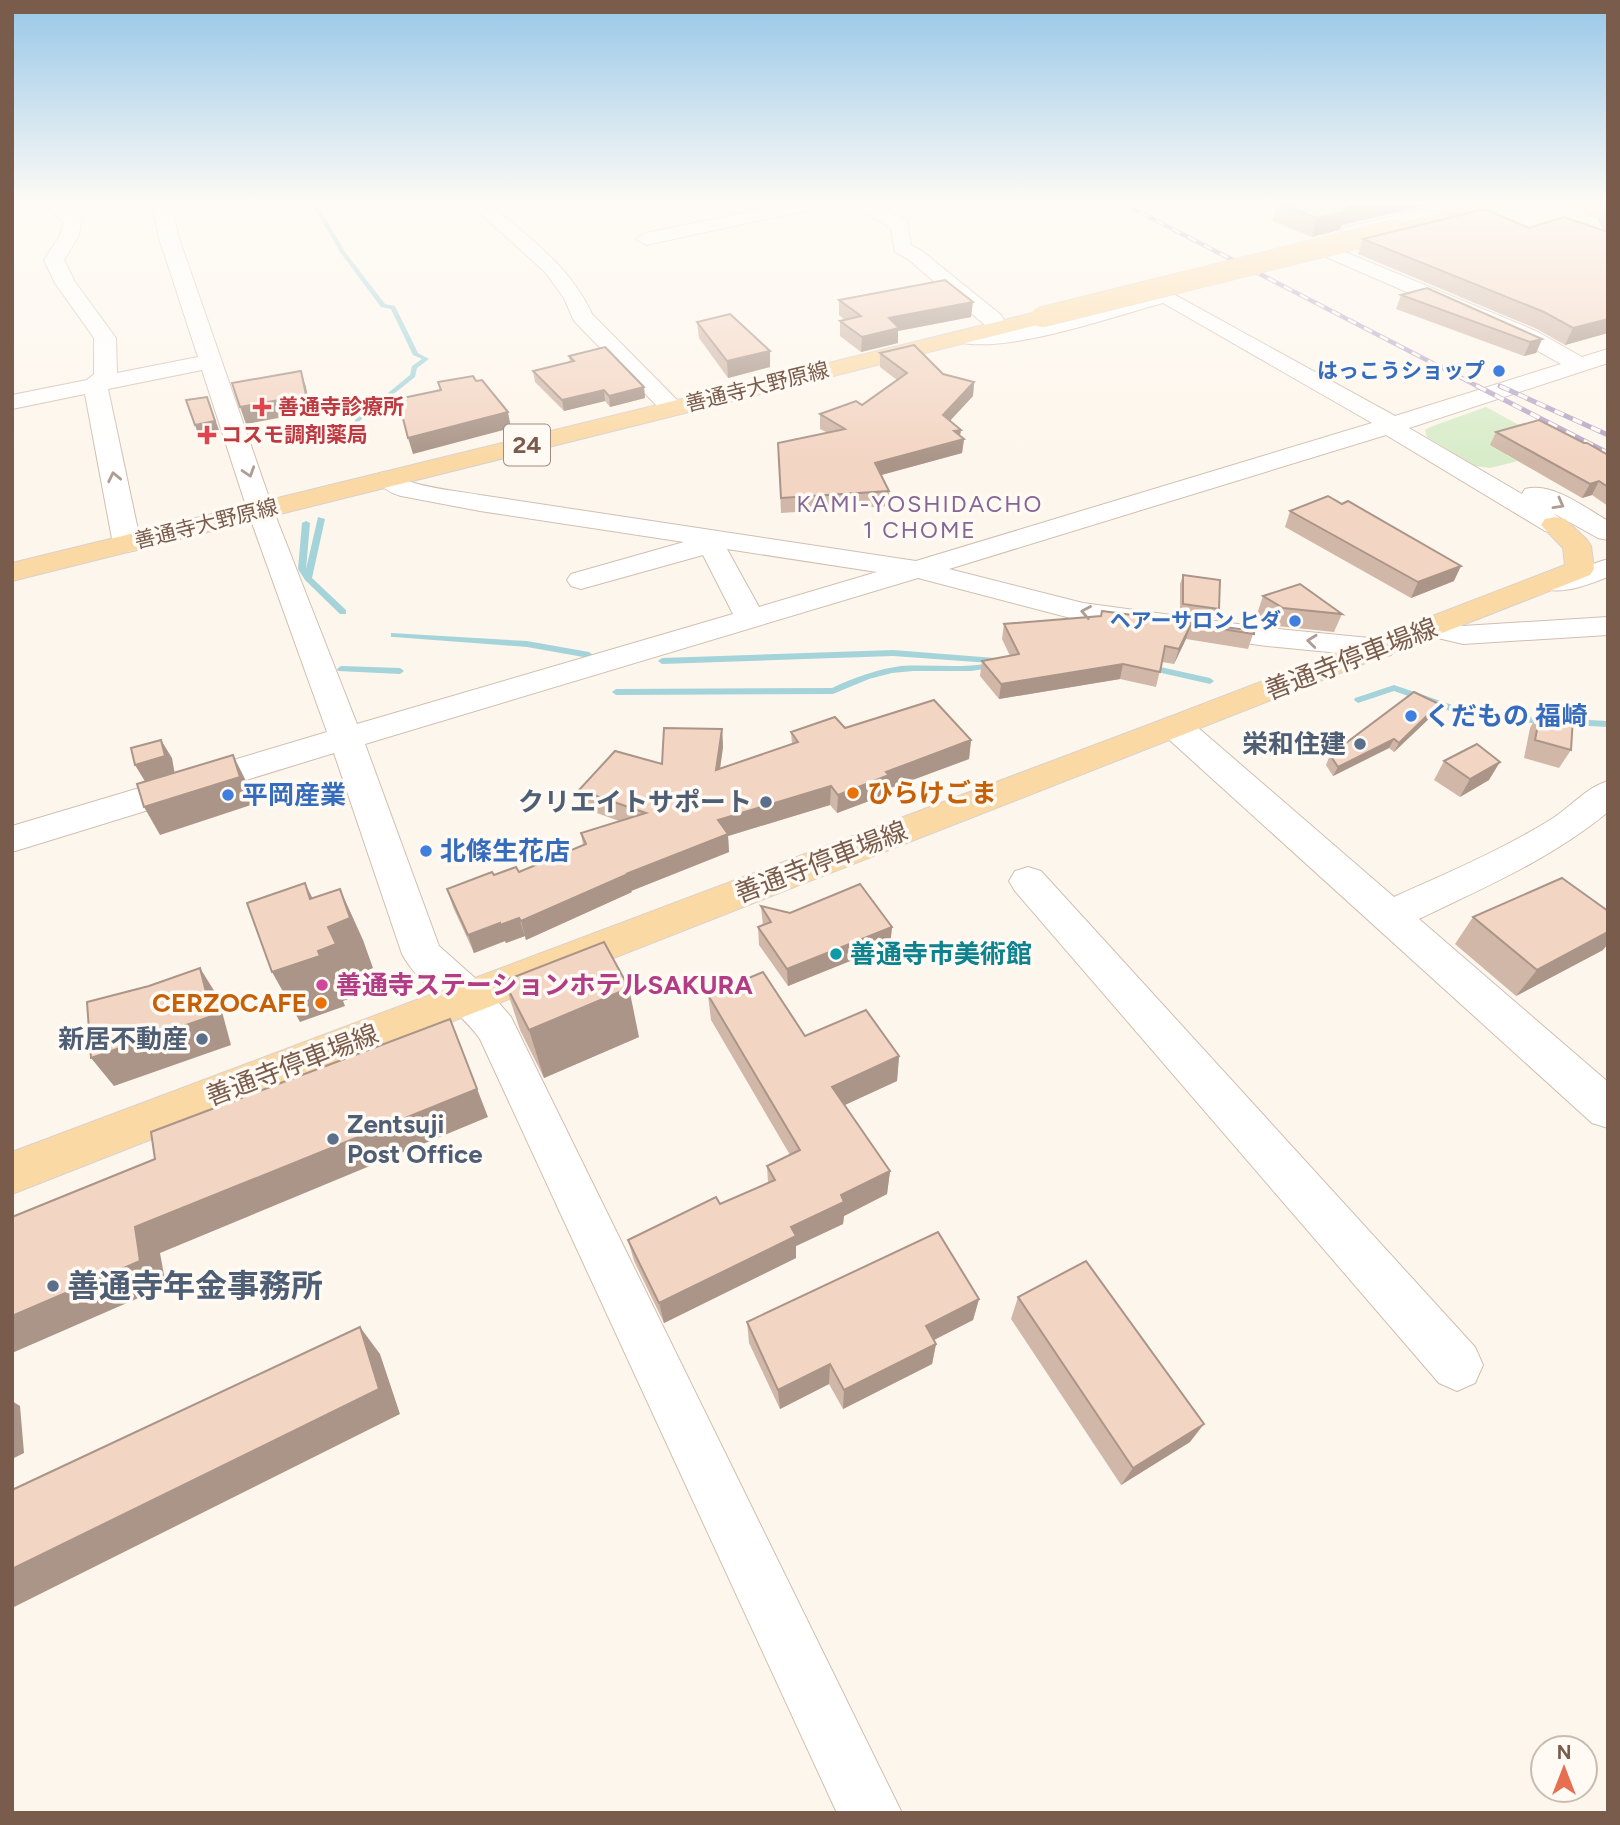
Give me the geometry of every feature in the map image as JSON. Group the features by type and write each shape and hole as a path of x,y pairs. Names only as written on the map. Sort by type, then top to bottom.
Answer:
{"main road":[{"name":"善通寺大野原線","path":"12,572 1154,289"},
{"name":"善通寺停車場線","path":"12,1173 1176,727 1580,569 1577,546 1555,526"}],"street":[{"path":"69,289 104,338 106,376 95,386"},
{"path":"187,289 261,512 345,736 422,954 437,970 471,995 496,1029 870,1813"},
{"path":"569,289 576,298 582,316 671,408"},
{"path":"956,289 993,320"},
{"path":"965,337 983,323 1118,289"},
{"path":"965,337 1009,337 1195,289"},
{"path":"1418,289 1594,361"},
{"path":"1166,296 1390,426 1555,526"},
{"path":"12,402 212,361"},
{"path":"12,839 345,736 920,570 1594,361"},
{"path":"95,386 127,544"},
{"path":"389,479 401,488 415,492 920,570 1082,612 1267,637 1380,648"},
{"path":"1504,495 1545,496 1608,532"},
{"path":"582,580 689,552 708,539"},
{"path":"708,539 751,619"},
{"path":"1548,582 1569,582 1608,567"},
{"path":"1488,606 1500,623 1525,631"},
{"path":"1432,628 1463,635 1608,626"},
{"path":"1176,727 1608,1109"},
{"path":"1390,916 1507,861 1565,828 1608,793"},
{"path":"1028,881 1457,1365"}],"green space":[{"path":"1486,407 1532,432 1506,455 1518,461 1490,468 1475,466 1427,437 1425,430 1430,427"}],"building":[{"path":"896,289 957,289 973,302 889,318 899,328 862,337 840,321 861,316 839,300"},
{"path":"1430,289 1542,339 1530,342 1401,295"},
{"path":"1487,289 1608,289 1608,319 1573,328 1544,312"},
{"path":"730,314 770,351 727,361 697,322"},
{"path":"914,345 943,374 974,382 943,415 961,430 954,431 964,439 875,463 889,491 781,498 778,443 845,429 820,414 856,401 862,405 907,373 880,353"},
{"path":"605,347 644,387 609,396 604,390 562,400 533,371 574,361 569,356"},
{"path":"301,371 306,395 240,407 232,383"},
{"path":"473,376 476,381 482,380 508,412 408,438 398,399 441,390 438,382"},
{"path":"207,397 215,421 195,425 186,400"},
{"path":"1539,420 1608,455 1608,487 1599,481 1590,484 1496,432"},
{"path":"1328,496 1342,504 1348,501 1461,566 1418,582 1290,511"},
{"path":"1183,575 1220,580 1219,609 1183,604"},
{"path":"1300,584 1342,614 1283,608 1263,596"},
{"path":"1102,611 1254,631 1254,634 1191,624 1179,649 1165,646 1160,672 1123,664 1001,684 982,661 1019,654 1004,624 1101,616"},
{"path":"1414,692 1439,704 1399,743 1394,739 1338,767 1330,755"},
{"path":"934,700 971,740 886,772 889,775 838,795 831,786 718,820 728,834 626,874 521,921 519,918 500,923 468,935 447,889 492,872 494,875 516,867 519,872 586,844 581,833 646,813 579,790 615,751 662,764 664,728 722,729 716,770 798,742 791,732 835,717 845,728"},
{"path":"1541,709 1573,717 1571,750 1535,740"},
{"path":"161,740 165,756 135,765 131,748"},
{"path":"1477,744 1500,762 1470,779 1444,761"},
{"path":"233,755 240,777 144,807 137,784"},
{"path":"1562,878 1608,911 1608,932 1537,970 1473,917"},
{"path":"305,883 310,899 340,889 350,918 328,927 336,944 318,951 320,956 272,972 247,903"},
{"path":"860,884 892,927 787,969 758,927 771,922 761,906 790,913"},
{"path":"604,942 629,988 529,1030 504,981"},
{"path":"200,968 212,1016 91,1058 87,1002 149,986"},
{"path":"763,972 805,1036 866,1010 899,1056 832,1087 890,1171 841,1195 844,1202 791,1227 796,1236 659,1303 628,1240 716,1197 720,1204 775,1180 767,1166 800,1150 708,995"},
{"path":"450,1019 477,1089 135,1227 140,1261 12,1316 12,1217 155,1159 151,1132"},
{"path":"938,1232 979,1299 926,1326 936,1344 844,1390 830,1364 778,1390 747,1322"},
{"path":"1086,1261 1204,1424 1133,1468 1018,1297"},
{"path":"360,1327 379,1389 12,1569 12,1490"}],"waterway":[{"path":"357,421 413,376 414,367 426,359 415,354 393,307 383,306 371,289"},
{"path":"308,578 321,519"},
{"path":"306,523 302,569 308,578"},
{"path":"308,578 343,612"},
{"path":"394,635 527,644 589,655"},
{"path":"662,661 893,653 995,661"},
{"path":"616,692 833,691 849,683 892,670 971,669 994,665"},
{"path":"1147,667 1210,681"},
{"path":"341,669 400,671"},
{"path":"1358,700 1394,688 1459,711 1499,718 1608,724"}],"railway":[{"path":"1289,289 1481,388"},
{"path":"1477,386 1608,453"},
{"path":"1503,388 1500,386 1608,435"}],"place":[{"name":"はっこうショップ","path":"1499,371"},
{"name":"善通寺診療所","path":"262,407"},
{"name":"コスモ調剤薬局","path":"207,435"},
{"name":"ヘアーサロン ヒダ","path":"1295,621"},
{"name":"くだもの 福崎","path":"1411,716"},
{"name":"栄和住建","path":"1360,744"},
{"name":"ひらけごま","path":"853,793"},
{"name":"平岡産業","path":"228,795"},
{"name":"クリエイトサポート","path":"766,802"},
{"name":"北條生花店","path":"426,851"},
{"name":"善通寺市美術館","path":"836,954"},
{"name":"善通寺ステーションホテルSAKURA","path":"322,985"},
{"name":"CERZOCAFE","path":"321,1003"},
{"name":"新居不動産","path":"202,1039"},
{"name":"Zentsuji Post Office","path":"333,1139"},
{"name":"善通寺年金事務所","path":"53,1286"}],"district":[{"name":"KAMI-YOSHIDACHO 1 CHOME","path":"920,517"}]}
